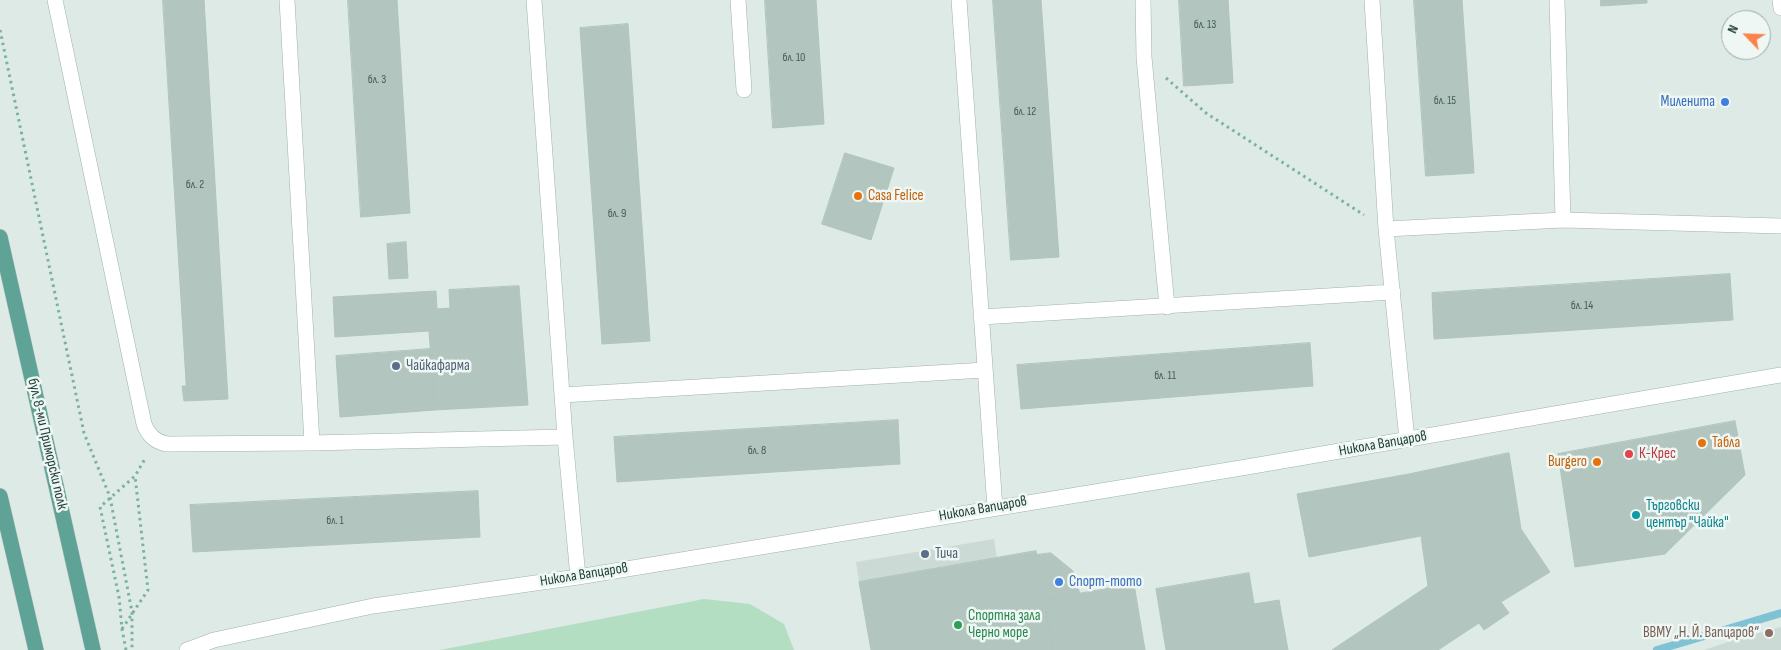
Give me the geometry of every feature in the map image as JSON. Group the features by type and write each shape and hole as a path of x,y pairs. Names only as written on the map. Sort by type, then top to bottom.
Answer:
{"main road":[{"name":"бул. 8-ми Приморски полк","path":"0,237 93,650"},
{"path":"0,496 36,650"}],"street":[{"path":"55,0 144,424 150,436 167,444 312,443 565,437"},
{"path":"287,0 312,443"},
{"path":"534,0 565,437 578,577"},
{"path":"738,0 744,90"},
{"path":"958,0 995,508"},
{"path":"1143,0 1144,57 1167,306"},
{"path":"1372,0 1386,229 1407,440"},
{"path":"1557,0 1563,220"},
{"path":"1780,0 1781,8"},
{"path":"1386,229 1563,220 1781,226"},
{"path":"981,317 1393,292"},
{"path":"562,394 985,370"},
{"name":"Никола Вапцаров","path":"188,650 214,640 373,606 578,577 1238,469 1781,376"}],"path":[{"path":"0,30 84,433 110,497 132,612 132,650"},
{"path":"1144,57 1206,113 1386,229"},
{"path":"126,650 119,597 100,507 135,476 155,440"},
{"path":"122,630 148,590 135,476"}],"shaded area":[{"path":"994,539 997,558 859,582 856,562"},
{"name":"ВВМУ „Н. Й. Вапцаров“","path":"1781,627 1781,650 1704,650 1734,640"}],"green space":[{"path":"704,599 750,604 784,624 794,650 440,650"}],"building":[{"path":"163,0 204,0 228,399 184,401 182,386 186,386"},
{"path":"348,0 397,0 410,213 361,217"},
{"path":"765,0 816,0 824,124 773,128"},
{"path":"993,0 1041,0 1059,257 1011,260"},
{"path":"1179,0 1228,0 1233,83 1184,86"},
{"path":"1414,0 1462,0 1474,173 1426,176"},
{"path":"1601,0 1647,0 1647,3 1601,6"},
{"path":"628,24 650,341 602,344 580,28"},
{"name":"Casa Felice","path":"845,153 894,168 871,240 822,224"},
{"path":"406,242 408,278 389,279 387,244"},
{"path":"1730,274 1733,320 1434,339 1432,293"},
{"path":"519,286 528,405 435,410 429,331 335,337 333,297 436,291 437,309 450,308 449,290"},
{"path":"1310,343 1313,386 1021,409 1017,365"},
{"path":"430,349 435,410 340,417 336,356"},
{"path":"898,420 900,464 617,482 614,437"},
{"name":"Търговски център \"Чайка\"","path":"1735,421 1745,475 1665,554 1575,567 1558,454"},
{"path":"1509,453 1521,529 1550,572 1501,602 1509,613 1484,630 1479,623 1438,650 1332,650 1428,586 1421,536 1309,557 1297,494 1409,474"},
{"path":"478,491 480,537 193,552 190,505"},
{"name":"Спортна зала Черно море","path":"1036,551 1053,650 871,650 859,582"},
{"name":"Спорт-тото","path":"1051,553 1073,571 1080,594 1044,600 1036,555"},
{"path":"1249,573 1254,604 1279,600 1288,650 1166,650 1156,589"},
{"path":"1134,584 1145,650 1053,650 1044,600"}],"waterway":[{"path":"1657,650 1781,613"}],"place":[{"name":"Миленита","path":"1725,102"},
{"name":"Casa Felice","path":"858,196"},
{"name":"Чайкафарма","path":"396,366"},
{"name":"Табла","path":"1702,443"},
{"name":"К-Крес","path":"1629,454"},
{"name":"Burgero","path":"1597,462"},
{"name":"Търговски център \"Чайка\"","path":"1636,515"},
{"name":"Тича","path":"925,554"},
{"name":"Спорт-тото","path":"1059,582"},
{"name":"Спортна зала Черно море","path":"958,625"},
{"name":"ВВМУ „Н. Й. Вапцаров“","path":"1769,633"}]}
